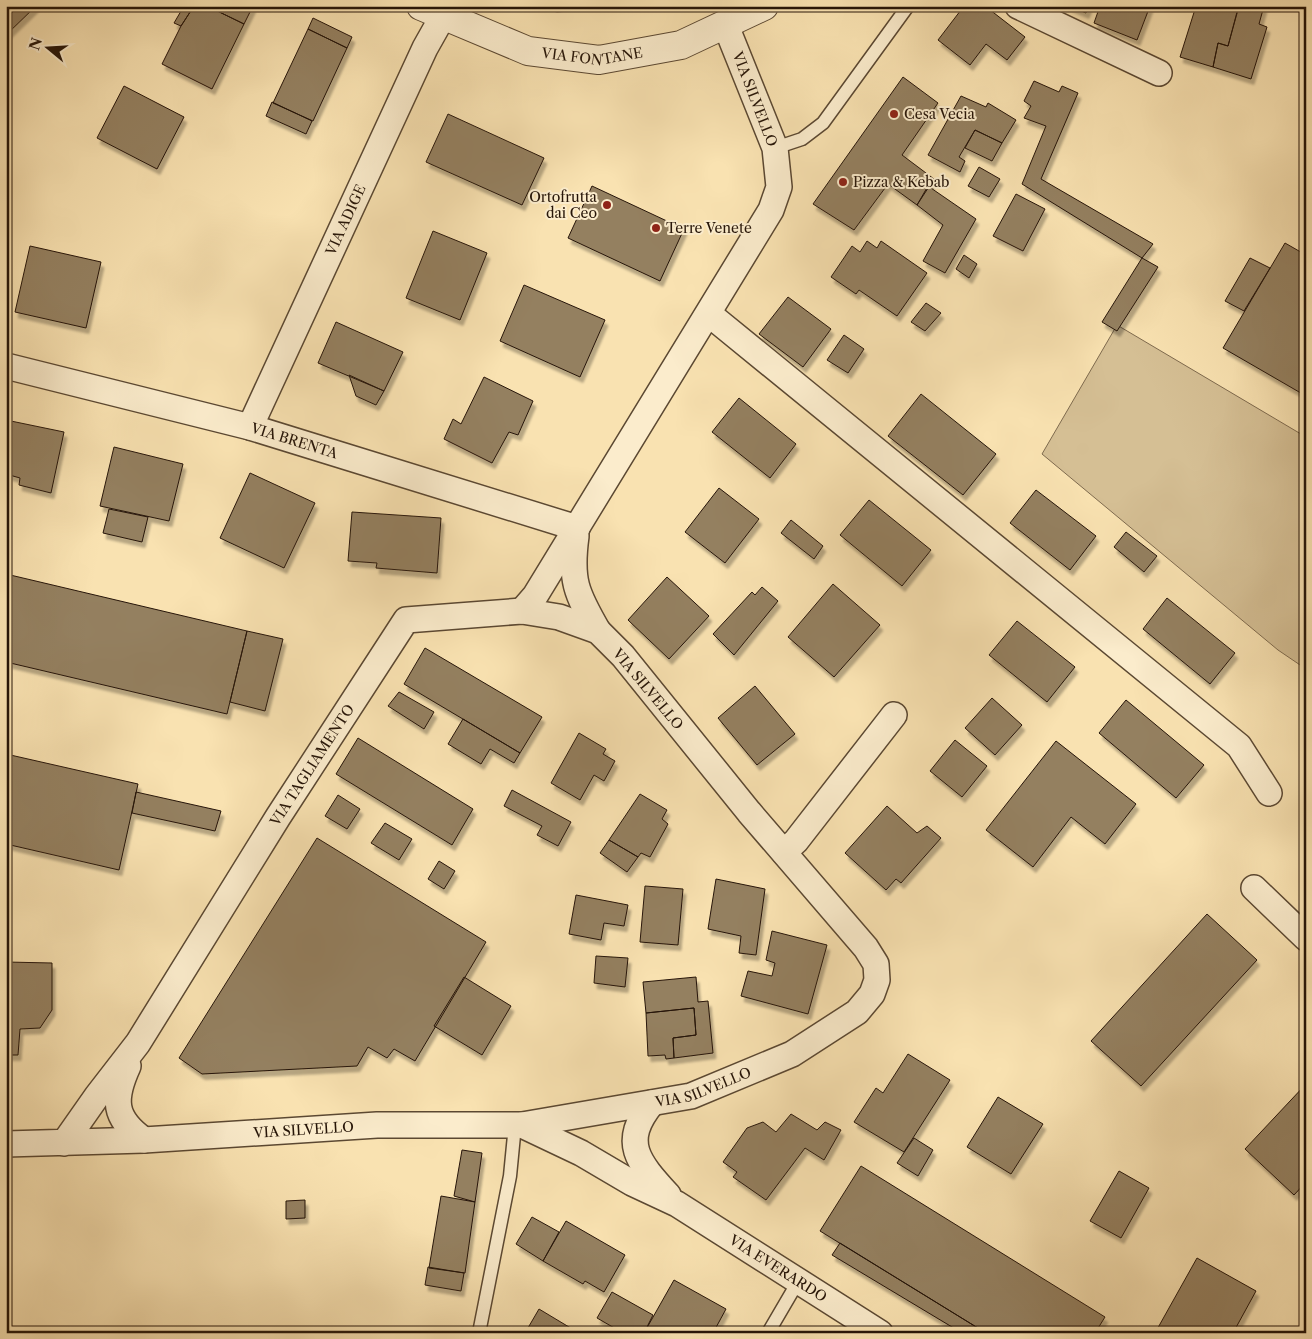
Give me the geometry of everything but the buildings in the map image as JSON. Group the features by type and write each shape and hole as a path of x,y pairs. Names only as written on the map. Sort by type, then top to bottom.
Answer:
{"street":[{"name":"VIA FONTANE","path":"432,11 528,51 600,60 681,45 726,26 764,6"},
{"path":"1018,6 1159,73"},
{"name":"VIA ADIGE","path":"250,427 425,48 432,11"},
{"name":"VIA SILVELLO","path":"522,611 535,596 771,210 779,187 775,148 726,26"},
{"path":"708,314 1239,746 1269,793"},
{"name":"VIA BRENTA","path":"6,366 250,427 577,528"},
{"path":"577,528 572,566 576,585 585,608 598,631"},
{"name":"VIA TAGLIAMENTO","path":"64,1144 97,1096 138,1043 278,817 406,620 522,611 560,618"},
{"name":"VIA SILVELLO","path":"6,1144 64,1144 144,1140 377,1125 518,1125 691,1096 792,1054 857,1012 872,994 877,980 876,964 866,948 784,852 623,656 598,631 560,618"},
{"path":"784,852 796,841 894,715"},
{"path":"1254,888 1306,938"},
{"name":"VIA TAGLIAMENTO","path":"138,1043 124,1074 117,1100 126,1125 144,1140"},
{"name":"VIA EVERARDO","path":"652,1103 639,1119 634,1133 636,1149 649,1174 676,1204"},
{"name":"VIA EVERARDO","path":"518,1125 582,1153 632,1183 676,1204 799,1280 880,1333"}],"lane":[{"path":"775,148 802,139 823,123 908,6"},
{"path":"479,1333 510,1176 518,1125"},
{"path":"768,1333 799,1280"}],"shaded area":[{"path":"532,6 628,6 557,12"},
{"path":"1117,325 1306,437 1306,669 1278,650 1042,454"}],"place":[{"name":"Cesa Vecia","path":"894,114"},
{"name":"Pizza & Kebab","path":"843,182"},
{"name":"Ortofrutta dai Ceo","path":"607,205"},
{"name":"Terre Venete","path":"656,228"}]}
